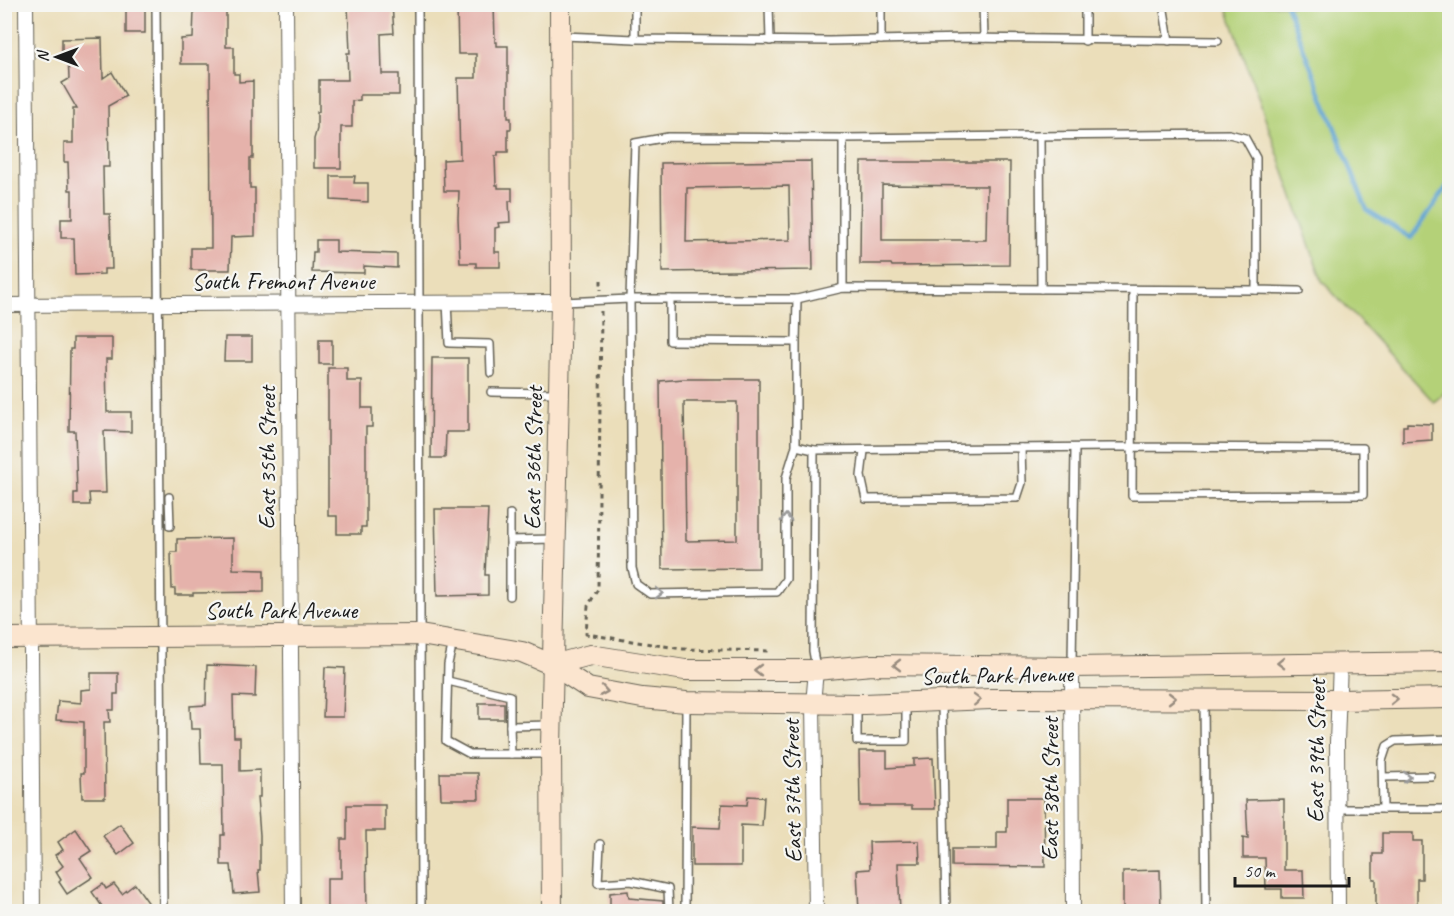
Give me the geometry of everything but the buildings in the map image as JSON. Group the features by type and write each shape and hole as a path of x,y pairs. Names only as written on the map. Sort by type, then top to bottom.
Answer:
{"main road":[{"name":"East 36th Street","path":"552,912 551,754 561,302 560,4"},
{"name":"South Park Avenue","path":"4,638 420,635 522,652 553,665 588,688 642,698 686,702 858,704 1072,699 1449,698"},
{"name":"South Park Avenue","path":"553,665 590,655 685,670 816,670 883,665 1072,667 1449,662"}],"street":[{"path":"26,4 33,912"},
{"name":"East 35th Street","path":"286,4 293,912"},
{"name":"South Fremont Avenue","path":"4,305 561,302"},
{"name":"East 39th Street","path":"1338,912 1340,663"},
{"name":"East 38th Street","path":"1072,667 1073,912"},
{"name":"East 37th Street","path":"816,670 813,704 816,912"}],"lane":[{"path":"156,4 163,912"},
{"path":"418,4 421,912"},
{"path":"635,4 635,39"},
{"path":"769,4 770,41"},
{"path":"881,4 881,40"},
{"path":"983,4 984,38"},
{"path":"1085,4 1085,41"},
{"path":"1163,4 1169,41"},
{"path":"560,35 635,39 770,41 984,38 1218,42"},
{"path":"797,299 796,446 786,478 786,579 777,592 650,594 636,584 632,568 630,299 635,142 668,137 843,138 1228,134 1245,138 1256,158 1256,290"},
{"path":"1040,136 1041,289"},
{"path":"843,138 843,288"},
{"path":"561,302 630,299 797,299 843,288 1299,291"},
{"path":"796,446 814,450 864,451 1076,447 1132,447 1363,447 1363,495 1132,496 1132,447 1133,291"},
{"path":"670,299 670,341 796,342"},
{"path":"447,302 449,343 490,344 491,372"},
{"path":"491,392 560,393"},
{"path":"1072,667 1076,447"},
{"path":"864,451 861,476 866,499 1017,498 1022,483 1022,448"},
{"path":"814,450 813,651 816,670"},
{"path":"169,497 170,526"},
{"path":"510,514 510,596"},
{"path":"510,540 557,539"},
{"path":"453,639 448,664 446,741 470,754 551,754"},
{"path":"448,681 510,696 511,754"},
{"path":"1204,698 1206,912"},
{"path":"942,701 946,912"},
{"path":"685,912 686,702"},
{"path":"858,704 857,741 906,741 906,703"},
{"path":"510,726 552,725"},
{"path":"1383,809 1382,761 1387,746 1395,741 1449,739"},
{"path":"1383,777 1431,776"},
{"path":"1338,809 1449,809"},
{"path":"600,844 598,883 631,881 668,889 669,912"}],"path":[{"path":"586,634 588,606 598,589 602,319"}],"green space":[{"path":"1226,5 1449,5 1450,388 1434,402 1322,281"}],"waterway":[{"path":"1286,4 1367,210 1411,238 1450,182"}]}
